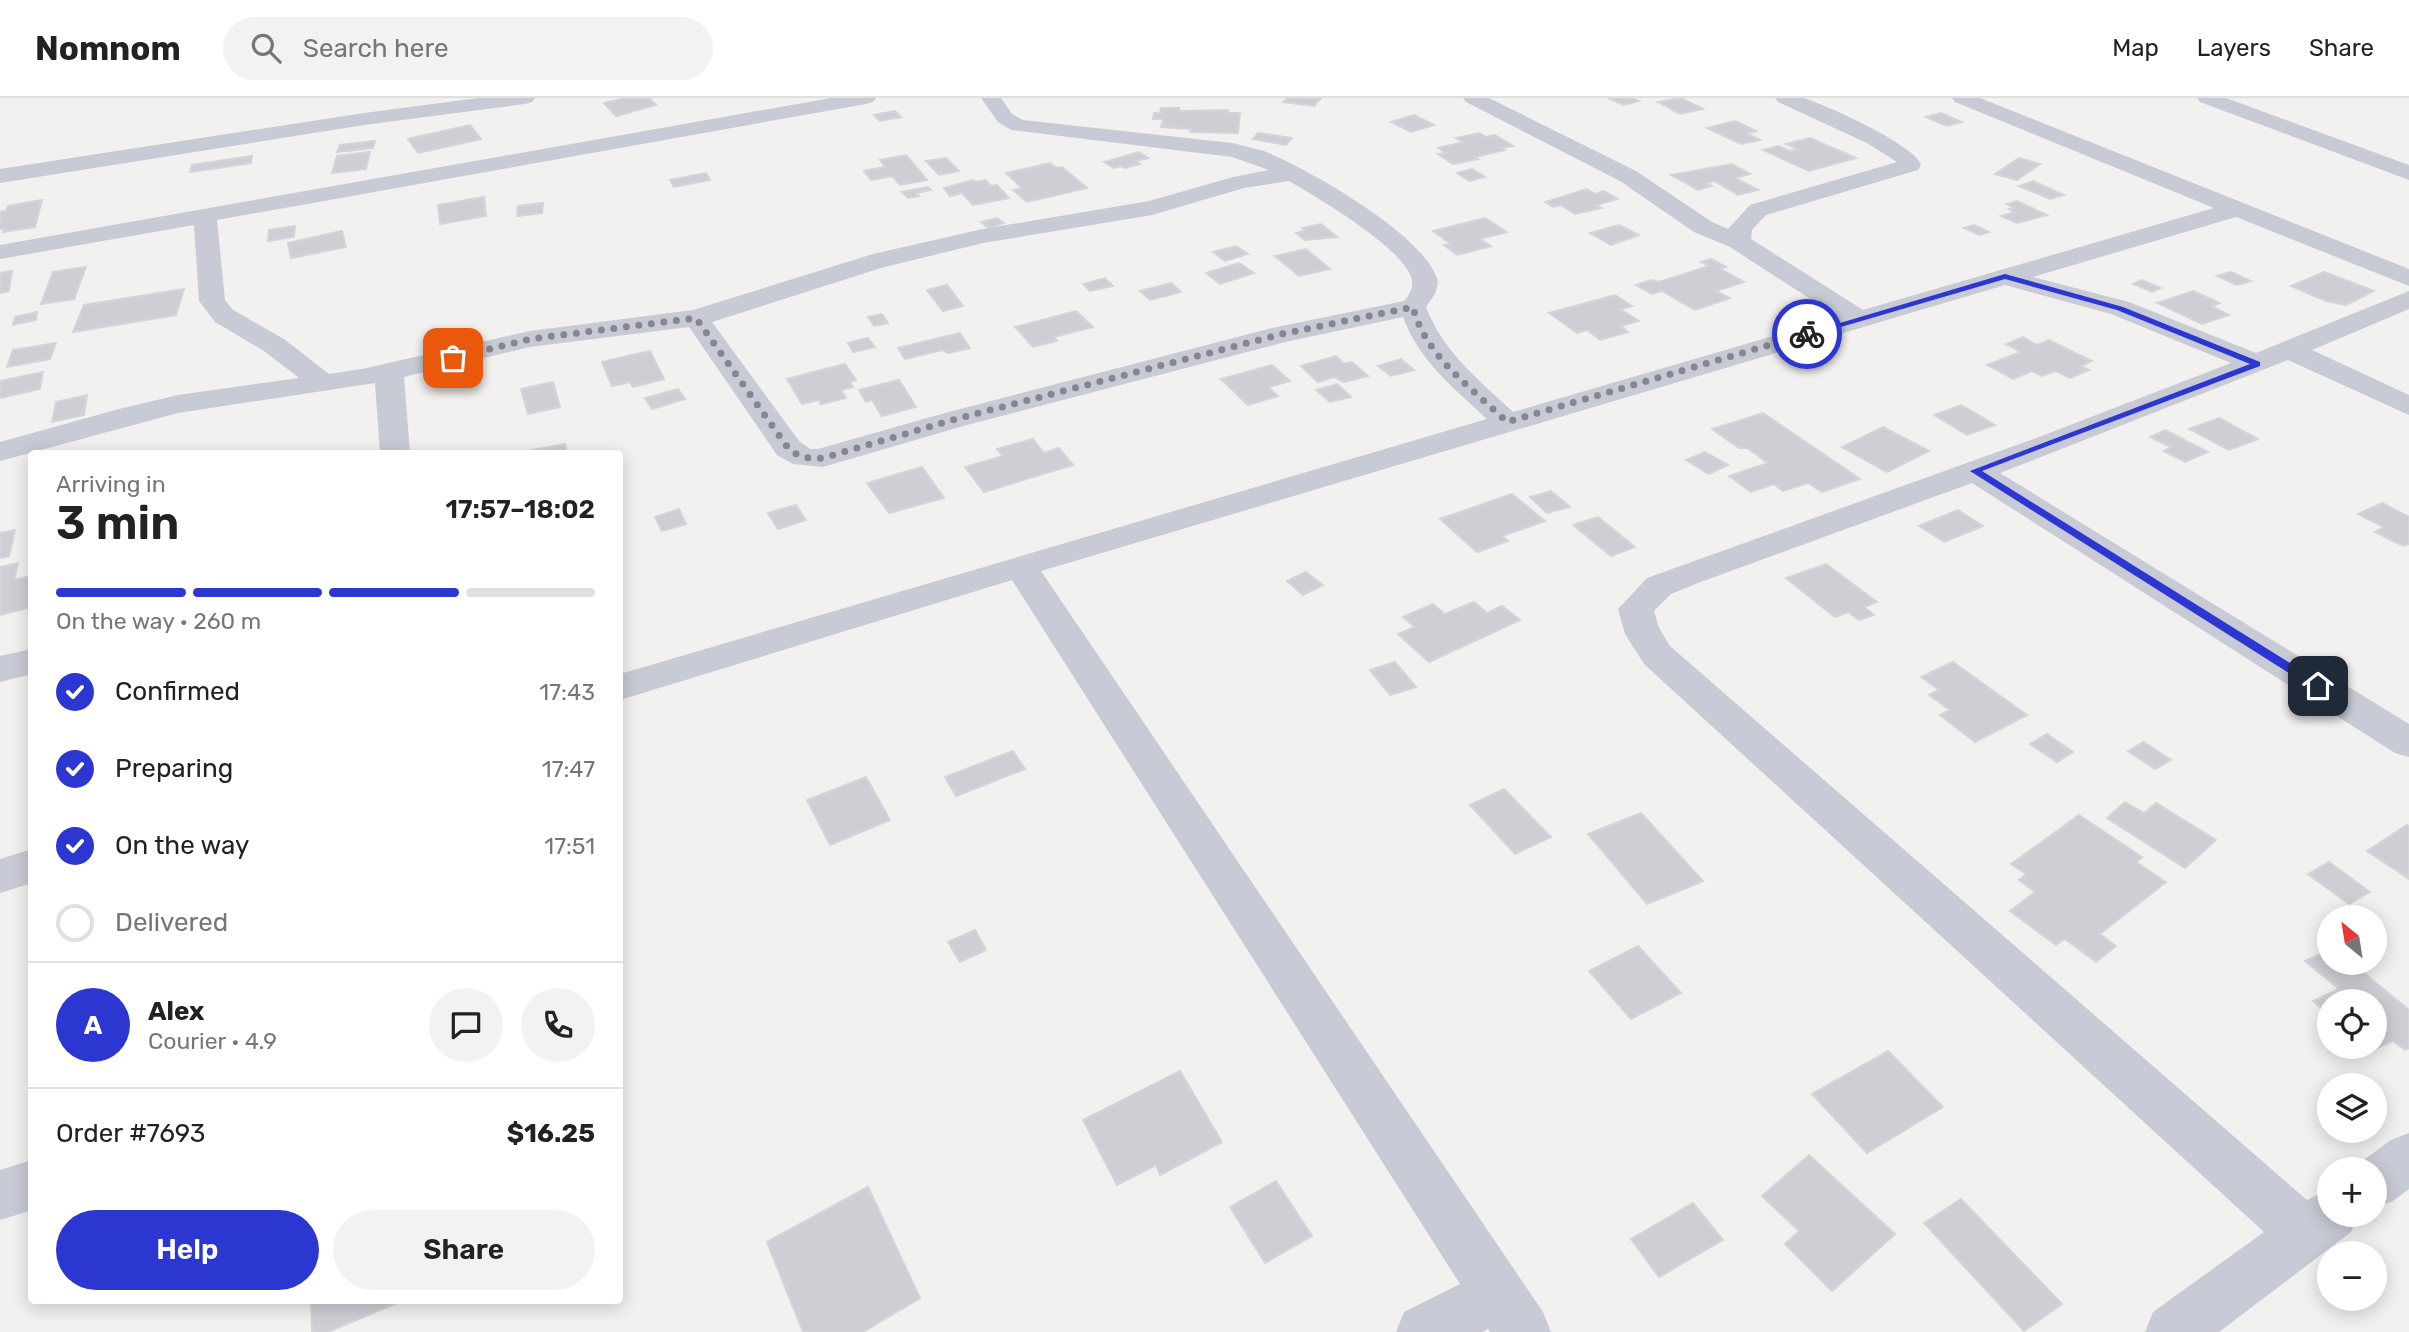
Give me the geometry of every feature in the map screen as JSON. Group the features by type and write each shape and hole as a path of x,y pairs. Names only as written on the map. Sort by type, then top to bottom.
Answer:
{"street":[{"path":"0,176 364,119 525,98"},
{"path":"696,318 788,448 795,455 808,459 823,458 995,409 1282,334 1413,307 1424,294 1425,278 1419,264 1345,205 1259,157 1232,150 1018,125 1005,118 991,98"},
{"path":"1473,98 1601,161 1703,228 1739,242 1859,318"},
{"path":"1739,242 1740,229 1758,210 1910,165 1902,153 1883,142 1785,98"},
{"path":"1962,98 2407,280"},
{"path":"2207,98 2409,173"},
{"path":"0,252 860,99"},
{"path":"2365,156 2398,145"},
{"path":"0,452 129,415 178,404 389,373 530,339 696,318 873,262 1017,229 1152,208 1241,182 1289,174"},
{"path":"623,686 1020,566 2236,208"},
{"path":"205,217 212,301 224,316 274,345 323,383"},
{"path":"2005,276 2130,312 2257,364"},
{"path":"2317,1222 1657,655 1645,639 1636,609 1659,586 1975,471 2290,351 2407,280"},
{"path":"1413,307 1423,337 1434,351 1507,422"},
{"path":"2290,351 2409,406"},
{"path":"389,373 396,450"},
{"path":"1975,471 2409,743"},
{"path":"1020,566 1510,1313 1424,1332"},
{"path":"0,669 28,661"},
{"path":"0,876 28,867"},
{"path":"2387,1174 2409,1157"},
{"path":"0,1195 28,1186"},
{"path":"2173,1332 2317,1225"}],"building":[{"path":"626,98 649,98 656,105 616,116 604,103"},
{"path":"1287,98 1321,98 1314,106 1283,102"},
{"path":"1608,98 1632,98 1639,101 1624,105"},
{"path":"1681,98 1703,109 1680,114 1658,102"},
{"path":"1161,108 1179,108 1179,111 1228,110 1227,113 1240,113 1238,133 1190,132 1191,129 1161,127 1163,119 1153,119 1154,113 1160,113"},
{"path":"895,111 901,117 880,121 874,115"},
{"path":"1941,113 1962,122 1947,126 1926,117"},
{"path":"1414,115 1434,125 1411,132 1391,122"},
{"path":"1735,121 1756,131 1747,134 1760,140 1741,144 1707,128"},
{"path":"470,125 481,139 418,153 408,139"},
{"path":"1258,133 1292,138 1286,145 1253,139"},
{"path":"1479,133 1486,137 1495,135 1513,146 1475,157 1478,159 1453,164 1438,154 1446,153 1438,148 1464,142 1456,138"},
{"path":"1810,138 1856,158 1809,171 1763,150 1778,146 1790,151 1798,149 1786,144"},
{"path":"375,141 373,148 337,152 340,145"},
{"path":"370,152 366,169 332,173 337,156"},
{"path":"1139,152 1148,158 1136,161 1140,164 1114,168 1104,162"},
{"path":"906,155 927,180 900,185 892,176 871,180 864,171 885,167 880,160"},
{"path":"252,156 251,163 190,172 192,165"},
{"path":"946,158 959,171 939,175 926,161"},
{"path":"2019,158 2040,164 2017,180 1995,174"},
{"path":"1050,163 1057,168 1062,167 1087,188 1027,202 1013,190 1022,188 1006,173"},
{"path":"1732,164 1750,174 1735,178 1758,190 1738,195 1714,181 1706,183 1712,186 1698,190 1671,175"},
{"path":"1472,169 1485,177 1470,181 1457,173"},
{"path":"706,173 710,180 674,187 670,180"},
{"path":"973,180 986,180 991,186 997,185 1009,198 973,205 962,193 950,196 944,188"},
{"path":"2033,181 2064,195 2050,199 2019,186"},
{"path":"928,187 931,190 916,193 919,196 908,198 902,192"},
{"path":"1587,189 1595,194 1604,191 1618,199 1596,205 1601,208 1575,214 1561,205 1553,207 1545,202"},
{"path":"484,197 486,216 440,224 438,205"},
{"path":"42,200 35,227 3,232 4,229 0,229 0,212 6,211 8,206"},
{"path":"2017,201 2047,215 2017,223 2001,216 2015,212 2009,209 2014,208 2007,204"},
{"path":"543,203 542,213 517,216 518,206"},
{"path":"997,218 1004,223 988,228 981,222"},
{"path":"1485,218 1507,232 1480,239 1491,246 1457,255 1444,245 1451,244 1433,231"},
{"path":"1321,224 1337,237 1305,240 1296,233 1305,231 1302,228"},
{"path":"1619,225 1639,235 1611,245 1590,233"},
{"path":"1974,225 1989,232 1979,235 1964,228"},
{"path":"295,226 294,237 268,241 269,230"},
{"path":"342,231 346,247 291,258 288,243"},
{"path":"1236,246 1248,254 1225,261 1213,252"},
{"path":"1306,249 1330,269 1299,276 1275,256"},
{"path":"1711,259 1726,267 1720,269 1744,282 1716,291 1730,298 1695,310 1662,291 1652,294 1636,285 1651,280 1659,282 1709,266 1701,262"},
{"path":"1239,263 1254,273 1220,284 1206,273"},
{"path":"86,267 74,299 41,304 53,272"},
{"path":"12,271 9,291 0,293 0,273"},
{"path":"2231,272 2251,281 2237,285 2217,276"},
{"path":"2324,272 2374,291 2346,305 2326,301 2291,286"},
{"path":"1105,278 1113,286 1090,291 1083,284"},
{"path":"2141,280 2161,288 2152,292 2133,284"},
{"path":"1171,283 1181,292 1150,300 1140,291"},
{"path":"947,285 963,306 943,311 927,290"},
{"path":"184,289 176,315 73,332 84,305"},
{"path":"2193,291 2220,303 2211,306 2229,315 2202,324 2157,303"},
{"path":"1615,295 1632,306 1620,309 1639,321 1621,326 1628,332 1600,340 1587,330 1577,333 1549,313"},
{"path":"1076,311 1093,327 1054,337 1057,341 1033,347 1015,327"},
{"path":"37,312 36,320 13,325 15,317"},
{"path":"882,314 888,323 874,326 868,317"},
{"path":"960,333 970,348 948,353 942,350 905,359 898,348"},
{"path":"2023,337 2037,345 2049,340 2092,361 2081,366 2089,370 2070,378 2056,371 2042,376 2032,371 2013,379 1987,365 2021,352 2006,344"},
{"path":"868,338 875,347 853,352 848,343"},
{"path":"56,343 50,359 7,367 13,350"},
{"path":"650,351 664,379 633,387 630,382 612,386 602,362"},
{"path":"1336,356 1344,364 1352,362 1368,376 1344,382 1334,377 1318,382 1301,366"},
{"path":"1401,359 1414,370 1391,376 1378,366"},
{"path":"845,364 856,380 850,382 853,387 841,390 846,398 821,404 818,400 802,404 787,379"},
{"path":"1272,365 1290,381 1268,387 1278,396 1248,405 1221,379"},
{"path":"43,372 40,389 0,398 0,381"},
{"path":"899,380 916,407 882,416 872,400 866,402 859,390"},
{"path":"553,382 560,407 528,414 521,389"},
{"path":"1337,384 1351,397 1330,402 1316,390"},
{"path":"678,389 685,399 652,409 645,398"},
{"path":"87,395 84,415 52,422 56,402"},
{"path":"1961,405 1995,425 1967,435 1934,415"},
{"path":"1763,413 1860,479 1822,492 1808,483 1783,491 1774,484 1751,492 1729,476 1768,463 1747,448 1739,448 1712,429"},
{"path":"2219,418 2258,439 2229,450 2189,429"},
{"path":"1883,427 1929,451 1887,472 1842,447"},
{"path":"2165,430 2208,452 2185,462 2164,451 2171,447 2150,437"},
{"path":"1033,439 1044,453 1059,448 1073,465 984,492 965,467 1003,456 997,449"},
{"path":"565,444 566,450 534,450"},
{"path":"1705,452 1728,465 1709,474 1686,460"},
{"path":"922,467 944,498 889,513 867,483"},
{"path":"1551,491 1570,507 1547,513 1530,497"},
{"path":"1512,494 1545,521 1502,536 1508,541 1477,552 1440,519"},
{"path":"2382,503 2409,517 2409,544 2403,546 2375,532 2384,527 2358,514"},
{"path":"796,505 806,520 778,529 768,513"},
{"path":"679,509 686,524 662,531 655,517"},
{"path":"1958,510 1983,526 1944,542 1919,526"},
{"path":"1598,517 1635,547 1611,556 1573,525"},
{"path":"15,530 9,556 0,558 0,533"},
{"path":"18,563 14,580 28,577 28,608 0,615 0,567"},
{"path":"1826,564 1877,602 1864,607 1874,615 1859,620 1848,612 1835,617 1786,578"},
{"path":"1306,572 1323,585 1303,595 1287,581"},
{"path":"1474,602 1487,613 1502,606 1520,620 1429,662 1398,634 1415,627 1403,617 1433,604 1445,614"},
{"path":"1395,662 1416,687 1390,695 1370,670"},
{"path":"1953,662 2027,715 1975,742 1940,715 1950,710 1929,695 1939,690 1921,677"},
{"path":"2047,734 2073,752 2057,762 2030,744"},
{"path":"2144,742 2171,760 2155,769 2128,751"},
{"path":"1013,751 1025,769 956,796 945,777"},
{"path":"866,777 890,820 830,845 807,800"},
{"path":"1504,789 1551,837 1515,854 1470,805"},
{"path":"2125,802 2144,813 2156,803 2216,840 2185,868 2107,818"},
{"path":"1641,813 1703,881 1647,904 1588,834"},
{"path":"2079,815 2142,857 2136,862 2166,882 2100,934 2116,946 2096,962 2065,939 2056,945 2010,911 2035,892 2019,880 2026,874 2011,864"},
{"path":"2407,825 2409,827 2409,879 2367,851"},
{"path":"2329,862 2370,892 2349,904 2308,874"},
{"path":"975,930 986,950 960,962 948,942"},
{"path":"1638,946 1681,993 1631,1019 1589,971"},
{"path":"2317,956 2317,971 2305,961"},
{"path":"2322,975 2367,975 2384,989 2339,989"},
{"path":"2387,992 2409,1010 2409,1048 2405,1050 2393,1041 2387,1044"},
{"path":"1888,1051 1943,1107 1867,1153 1812,1094"},
{"path":"1180,1071 1222,1142 1160,1175 1156,1165 1117,1185 1083,1120"},
{"path":"1809,1155 1895,1234 1832,1291 1785,1244 1799,1231 1762,1196"},
{"path":"1276,1181 1312,1236 1265,1263 1230,1207"},
{"path":"868,1187 920,1298 863,1332 803,1332 767,1242"},
{"path":"1961,1199 2062,1304 2024,1331 1924,1223"},
{"path":"1693,1203 1723,1240 1659,1277 1631,1239"},
{"path":"311,1304 394,1304 328,1332 312,1332"}],"way so far":[{"path":"453,358 530,339 696,318 788,448 795,455 808,459 823,458 956,419 1282,334 1413,307 1423,337 1434,351 1507,422 1807,334"}],"route":[{"path":"1807,334 2005,276 2120,308 2257,364 1975,471 2318,686"}]}
